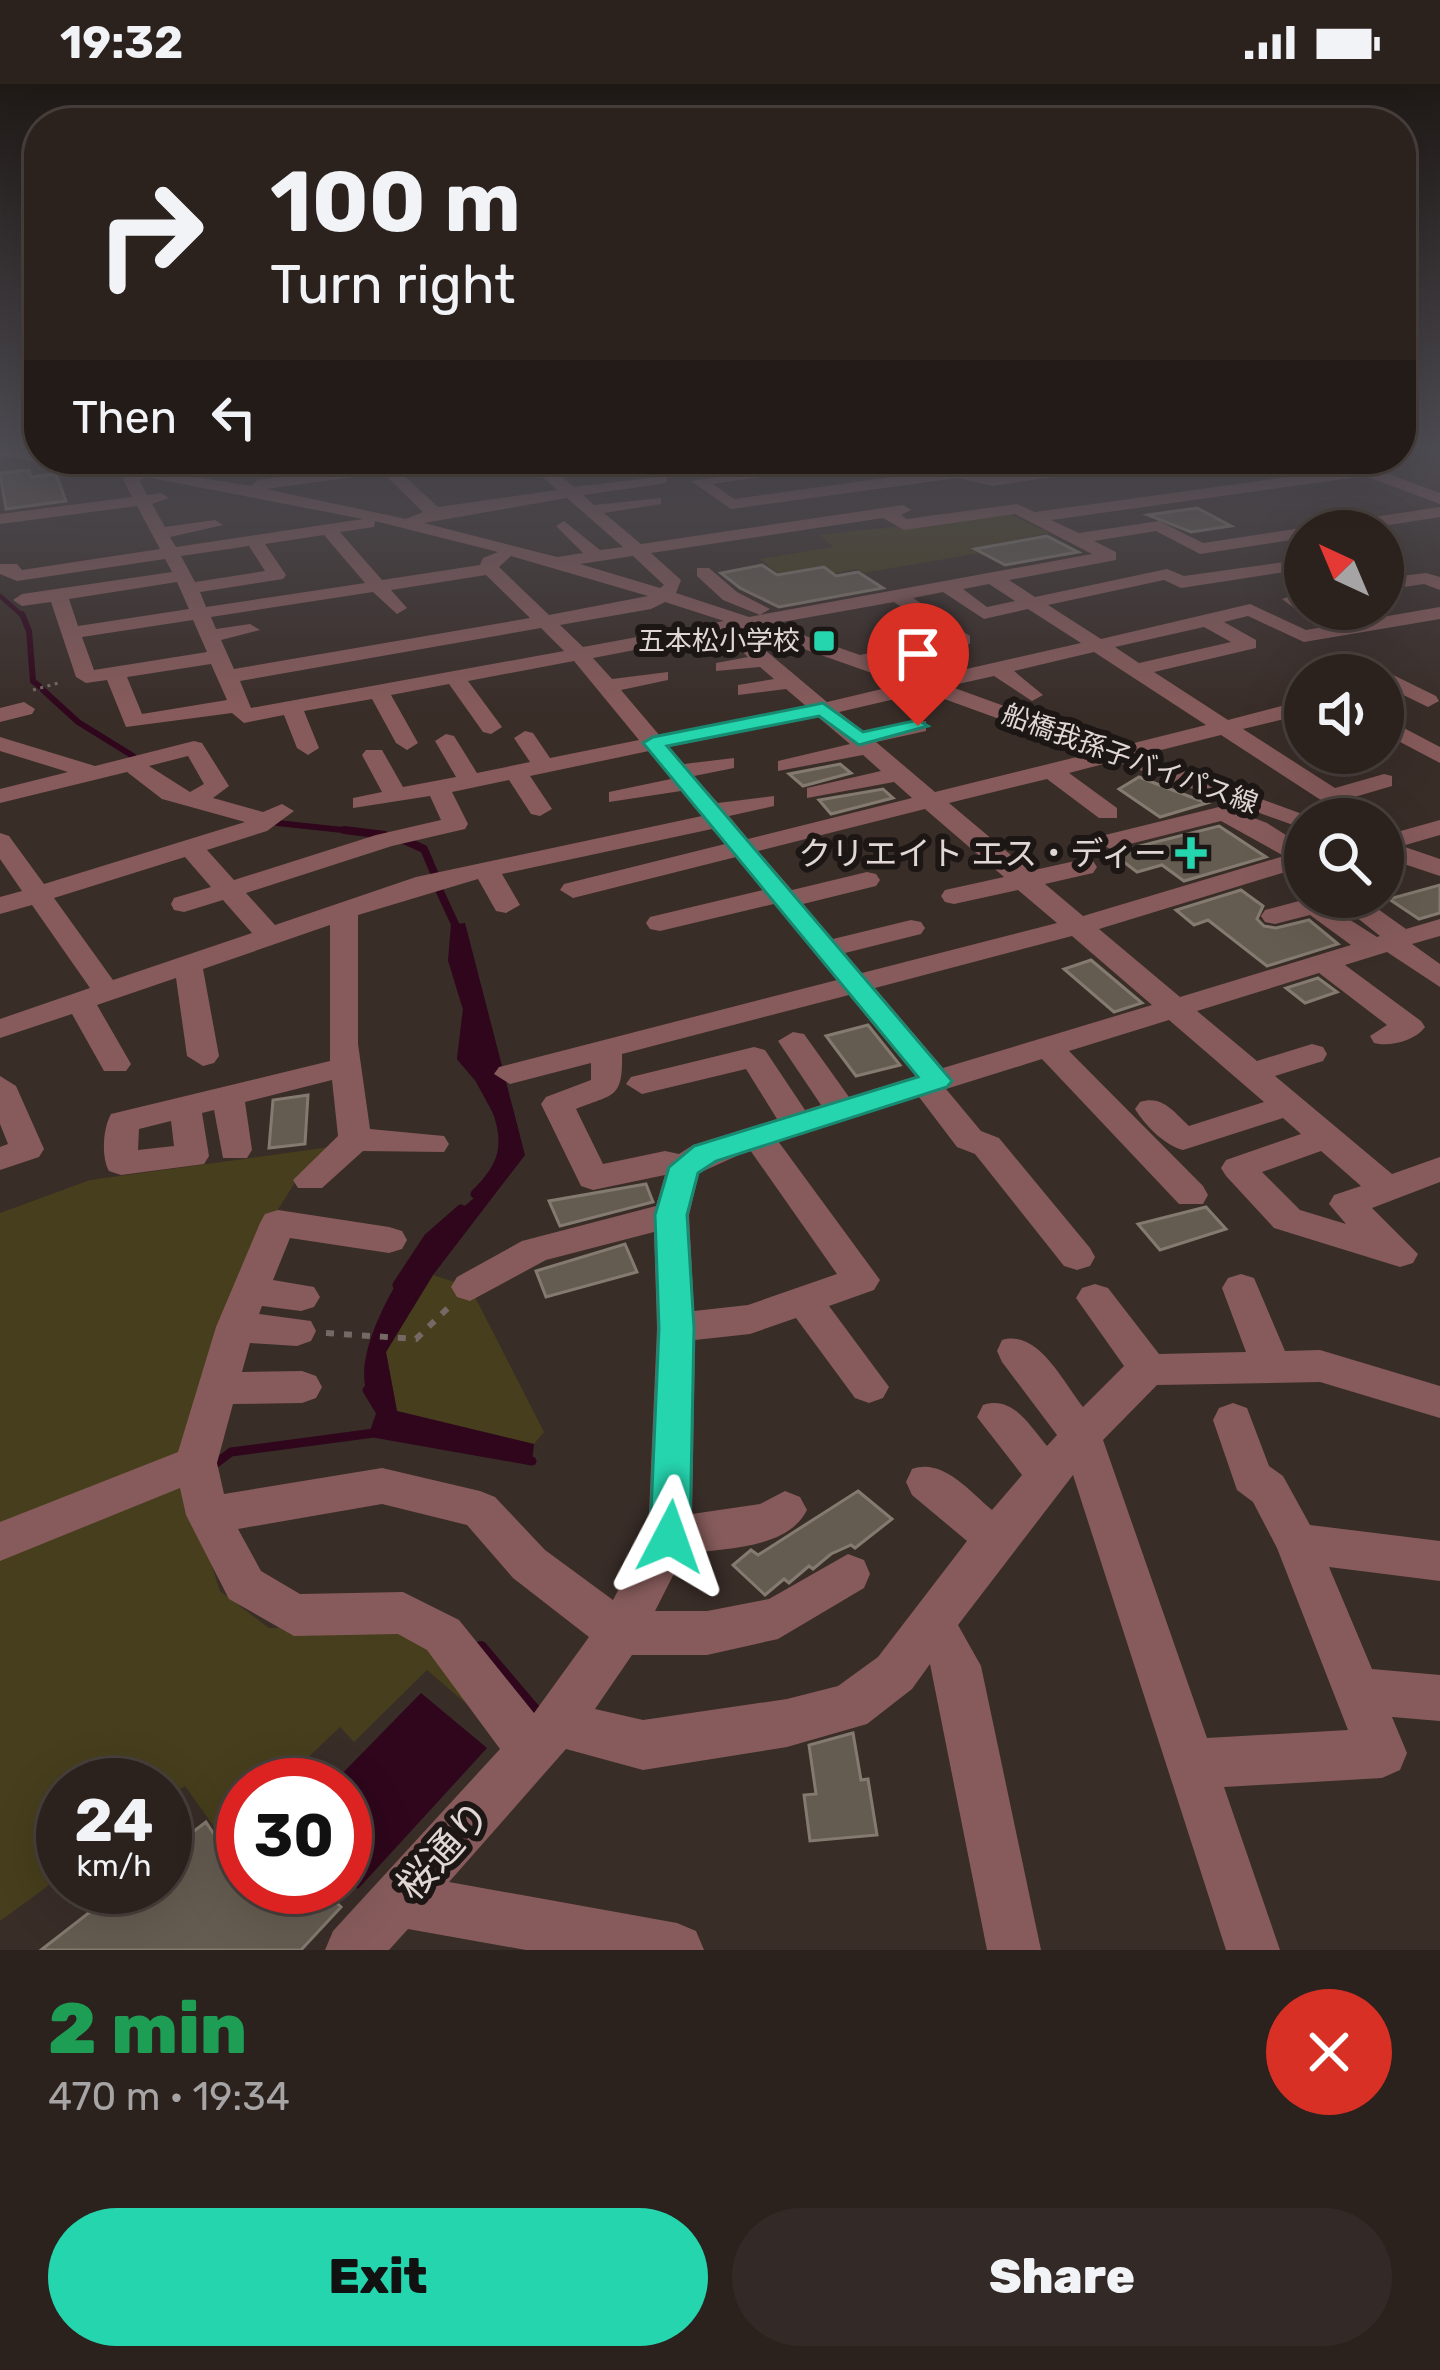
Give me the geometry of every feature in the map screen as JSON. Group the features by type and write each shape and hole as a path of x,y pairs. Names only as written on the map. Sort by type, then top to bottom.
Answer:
{"street":[{"path":"2,537 5,568 17,576 274,537"},
{"path":"164,537 244,716 379,692 410,666 546,622 651,603 664,596 673,587 672,580 621,537"},
{"path":"335,537 378,587 410,666"},
{"name":"船橋我孫子バイパス線","path":"459,537 760,622 1121,755 1234,807 1284,817"},
{"path":"576,537 594,554"},
{"path":"557,563 709,537"},
{"path":"717,537 733,549 793,540"},
{"path":"1072,537 1124,583"},
{"path":"1076,539 1088,537"},
{"path":"1179,537 1200,549 1278,537"},
{"path":"103,613 277,575 254,540"},
{"path":"58,595 86,677 218,656 410,666 455,678 514,661 580,655 1184,540"},
{"path":"514,551 489,562 490,569 580,655 855,984 969,1139 986,1146 1077,1257"},
{"path":"760,622 834,616 898,596 1095,555"},
{"path":"948,587 984,613 1167,574 1181,582 1284,567"},
{"path":"22,600 58,595 314,596 490,569"},
{"path":"703,572 760,622 765,660 823,709 858,749 934,802 1387,1189"},
{"path":"993,578 1339,798"},
{"path":"1404,581 1426,578 1440,584"},
{"path":"71,633 153,621 191,594"},
{"path":"314,596 324,618"},
{"path":"856,661 963,640 898,596"},
{"path":"1137,670 1249,644 1166,607"},
{"path":"646,735 823,709 872,690 926,686 1250,610 1284,626"},
{"path":"1404,619 1440,613"},
{"path":"1100,617 1133,637"},
{"path":"153,621 168,664"},
{"path":"1027,632 1064,624"},
{"path":"218,656 250,630"},
{"path":"1292,630 1304,636 1339,630"},
{"path":"723,667 765,660"},
{"path":"998,669 1032,695"},
{"path":"115,673 134,722 239,705"},
{"path":"606,687 662,676"},
{"path":"455,678 491,727"},
{"path":"746,690 791,682"},
{"path":"1404,690 1428,701"},
{"path":"379,692 407,743"},
{"path":"0,715 21,702"},
{"path":"292,708 308,748"},
{"path":"362,803 544,765 718,711"},
{"path":"573,890 1284,712"},
{"path":"786,766 858,749 918,726"},
{"path":"0,744 40,730"},
{"path":"1404,735 1440,755"},
{"path":"525,738 544,765"},
{"path":"446,742 470,781"},
{"path":"0,744 87,771"},
{"path":"0,796 194,748 218,786 191,801"},
{"path":"858,749 870,780"},
{"path":"374,755 396,796"},
{"path":"0,906 192,848 275,816 170,794 129,762"},
{"path":"618,797 726,763"},
{"path":"514,771 540,809"},
{"path":"1054,772 1108,813"},
{"path":"814,793 899,774"},
{"path":"1335,795 1384,781"},
{"path":"184,904 385,841 456,824 437,788"},
{"path":"0,1028 425,883 765,801"},
{"path":"1110,841 1234,807 1284,845"},
{"path":"1404,839 1440,827"},
{"path":"0,841 40,893 94,996 115,1064"},
{"path":"385,841 421,857 429,873 425,883"},
{"path":"192,848 270,936"},
{"path":"1404,854 1440,868"},
{"path":"510,1074 1079,926 1284,864"},
{"path":"954,896 1084,867"},
{"path":"486,870 506,905"},
{"path":"660,922 867,880"},
{"path":"1275,916 1313,905 1389,943 1440,978"},
{"path":"344,910 343,1044 356,1139"},
{"path":"1365,918 1389,943"},
{"path":"785,1510 769,1522 670,1537 676,1328 671,1215 684,1167 705,1154 757,1136 1440,927"},
{"path":"826,949 911,928"},
{"path":"188,963 202,1056"},
{"path":"1323,963 1410,1027 1385,1036"},
{"path":"793,1041 841,1110"},
{"path":"1048,1047 1191,1195"},
{"path":"607,1049 607,1084 557,1104 593,1178 665,1162 684,1167"},
{"path":"1252,1073 1312,1054"},
{"path":"642,1084 754,1057 796,1124"},
{"path":"185,1107 348,1066"},
{"path":"0,1086 27,1149 0,1159"},
{"path":"228,1096 236,1150"},
{"path":"1151,1108 1183,1139 1289,1105"},
{"path":"676,1328 750,1319 861,1280 757,1136"},
{"path":"1327,1137 1238,1168 1287,1219 1400,1254 1346,1204 1437,1174"},
{"path":"310,1180 356,1139 432,1144"},
{"path":"470,1288 535,1250 671,1215"},
{"path":"389,1240 278,1223 242,1309 196,1463 208,1515 245,1585 294,1615 403,1613 443,1635 544,1737 643,1745 787,1723 850,1707 895,1673 995,1538 1081,1436 1149,1370 1320,1366 1440,1402"},
{"path":"1241,1288 1270,1364"},
{"path":"1095,1298 1149,1370"},
{"path":"805,1302 869,1387"},
{"path":"242,1309 299,1314"},
{"path":"1016,1351 1081,1436 1253,1950"},
{"path":"217,1388 302,1387"},
{"path":"997,1417 1049,1477"},
{"path":"1187,1764 1382,1753 1297,1543 1268,1489 1252,1478 1233,1420"},
{"path":"0,1542 196,1463"},
{"path":"927,1482 995,1538"},
{"path":"208,1515 328,1491 382,1486 480,1510 529,1564 620,1634 706,1633 778,1618 848,1574"},
{"name":"桜通り","path":"352,1950 544,1737 620,1634 670,1537"},
{"path":"1297,1543 1440,1561"},
{"path":"933,1626 957,1666 1014,1950"},
{"path":"1358,1691 1440,1698"},
{"path":"398,1900 621,1944 676,1950"}],"path":[{"path":"21,702 86,677"},
{"path":"299,1314 416,1339 470,1288"}],"shaded area":[{"path":"822,537 1029,537 973,548 979,553 863,573 857,569 834,573 824,566 778,573 760,559 834,547"},
{"path":"465,923 525,1155 433,1275 386,1352 397,1411 534,1444 532,1461 374,1433 381,1413 366,1389 367,1352 394,1288 428,1238 495,1176 505,1153 496,1108 461,1058 467,1009 452,960 455,924"},
{"path":"330,1147 296,1181 277,1211 185,1481 220,1591 269,1628 397,1626 434,1647 506,1738 427,1670 354,1742 340,1727 307,1758 216,1758 216,1830 192,1796 192,1758 36,1758 36,1895 0,1921 0,1213 90,1180"},
{"path":"433,1275 470,1287 544,1432 534,1444 397,1411 386,1352"},
{"path":"421,1693 487,1748 372,1874 372,1758 357,1758"}],"building":[{"path":"1049,537 1078,552 1005,565 975,549"},
{"path":"762,565 777,575 824,567 836,576 858,572 883,588 779,607 721,573"},
{"path":"840,764 851,773 803,786 789,774"},
{"path":"1139,777 1207,803 1160,817 1119,789"},
{"path":"883,789 893,798 831,814 819,800"},
{"path":"1219,826 1266,857 1184,881 1162,865 1137,872 1112,853"},
{"path":"1440,885 1440,913 1419,919 1404,909 1404,895"},
{"path":"1241,890 1263,906 1257,919 1264,926 1309,920 1338,944 1267,966 1208,920 1194,925 1176,910"},
{"path":"1091,960 1142,1003 1114,1012 1064,969"},
{"path":"1318,978 1337,992 1305,1003 1286,988"},
{"path":"868,1025 900,1065 856,1076 826,1036"},
{"path":"308,1095 305,1144 269,1148 273,1100"},
{"path":"646,1184 653,1202 560,1226 549,1201"},
{"path":"1206,1207 1226,1229 1160,1250 1138,1224"},
{"path":"625,1244 637,1272 546,1297 536,1271"},
{"path":"858,1491 892,1519 855,1548 851,1545 831,1554 765,1595 733,1565 751,1550 758,1555"},
{"path":"853,1733 861,1780 868,1779 877,1835 810,1841 804,1795 816,1794 809,1745"},
{"path":"206,1822 216,1837 216,1914 334,1914 301,1950 41,1950 87,1914 192,1914 192,1833"}],"waterway":[{"path":"0,596 23,616"},
{"path":"23,616 29,631 33,681 39,686"},
{"path":"43,690 78,722 133,756"},
{"path":"277,823 352,831"},
{"path":"344,830 352,831"},
{"path":"352,831 371,833"},
{"path":"352,831 385,835"},
{"path":"404,840 424,849 436,877"},
{"path":"436,883 455,924 452,960 467,1009 461,1058 497,1113"},
{"path":"475,1194 501,1156 503,1136 497,1113"},
{"path":"397,1285 428,1238 461,1209"},
{"path":"367,1390 381,1413 374,1433"},
{"path":"215,1464 231,1452 374,1433"},
{"path":"374,1433 532,1461"},
{"path":"481,1647 538,1714"}],"place":[{"name":"五本松小学校","path":"824,641"},
{"name":"クリエイト エス・ディー","path":"1191,853"}],"route":[{"path":"670,1537 676,1328 671,1215 684,1167 705,1154 937,1081 653,743 823,709 859,739 918,726"}]}
